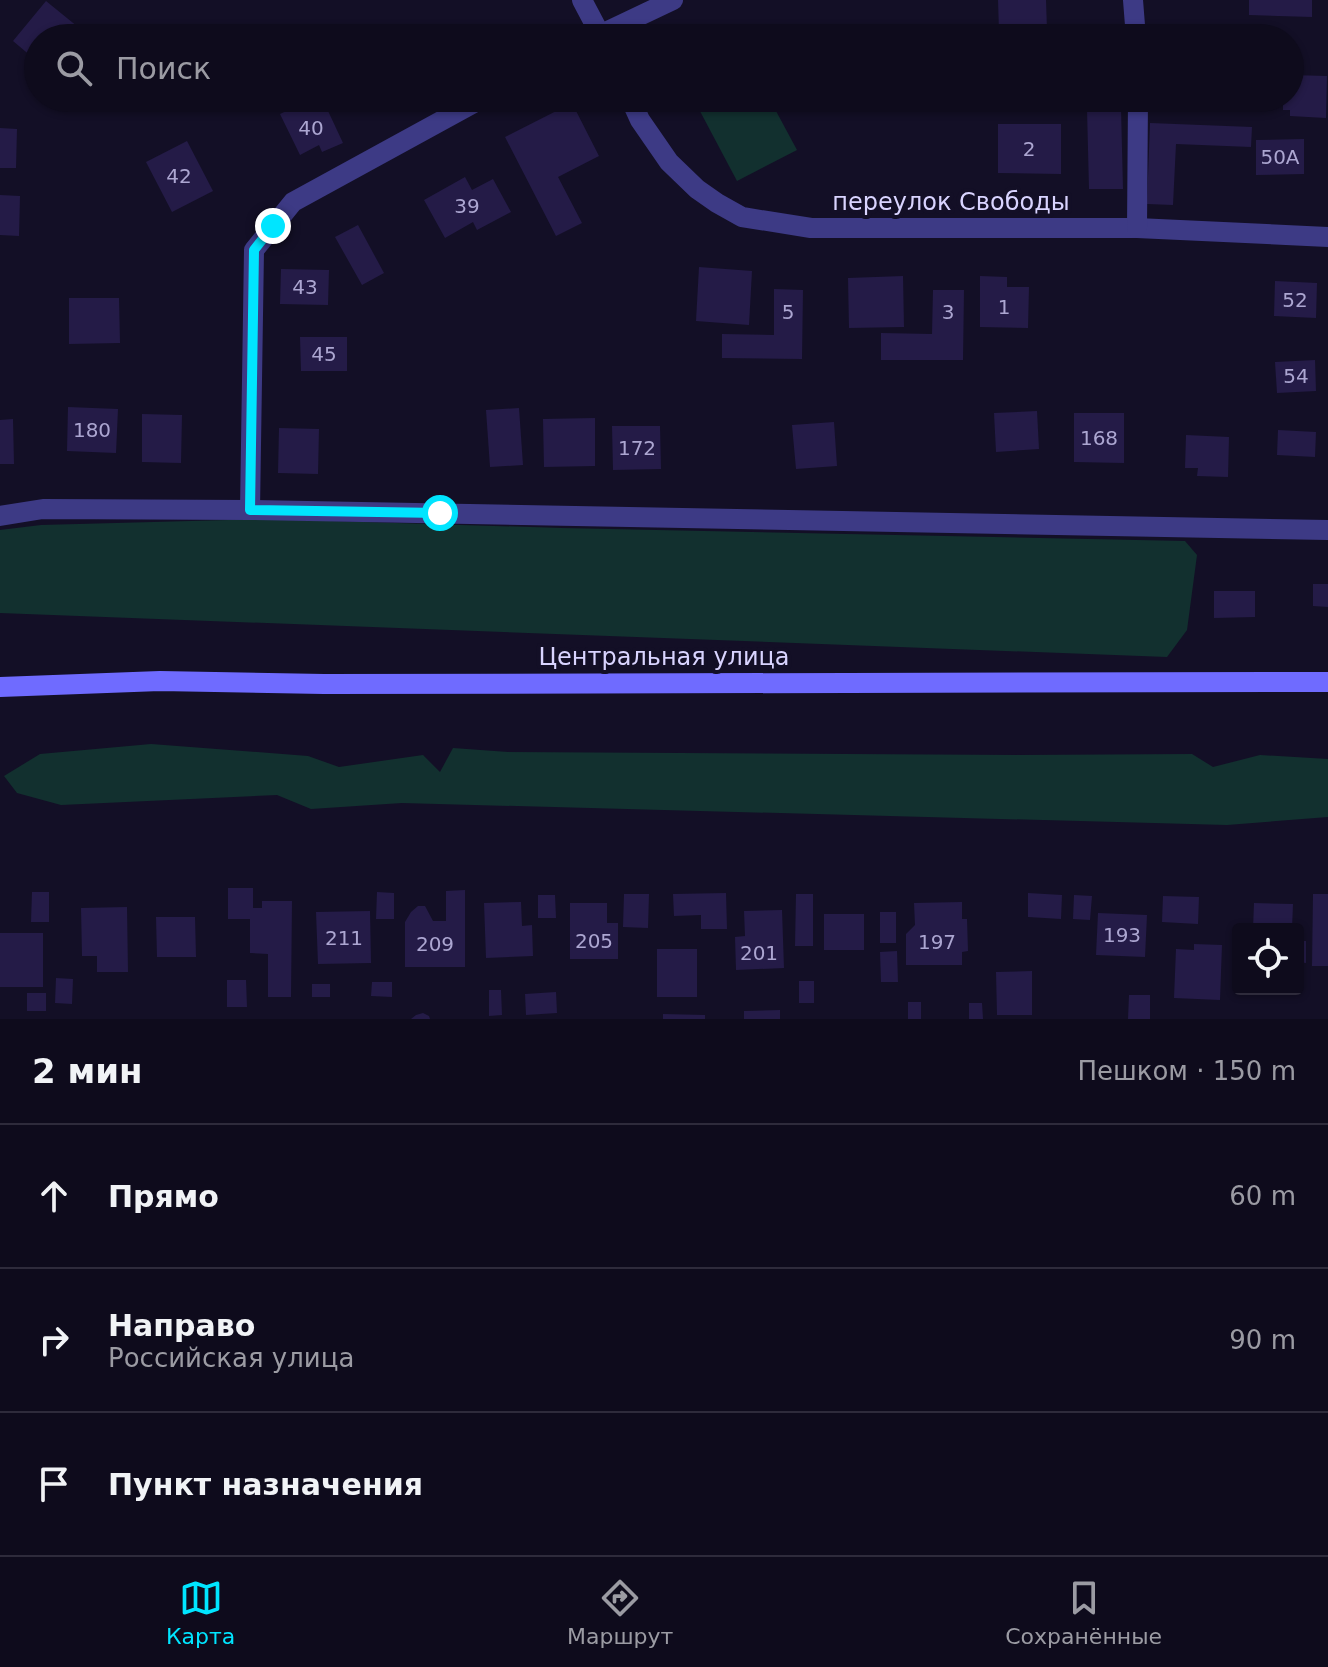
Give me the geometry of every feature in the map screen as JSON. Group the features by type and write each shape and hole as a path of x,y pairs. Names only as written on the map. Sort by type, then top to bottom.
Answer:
{"street":[{"path":"582,0 592,24"},
{"path":"624,24 673,0"},
{"path":"1133,0 1135,24"},
{"path":"250,510 254,250 293,202 457,112"},
{"name":"переулок Свободы","path":"636,112 669,162 697,189 742,217 811,228 1137,228 1328,237"},
{"path":"1137,228 1138,112"},
{"path":"0,516 43,509 250,510 1328,530"},
{"name":"Центральная улица","path":"0,687 160,681 324,684 1328,682"}],"green space":[{"path":"700,112 777,112 797,150 737,181"},
{"path":"266,519 1185,541 1197,555 1187,630 1167,657 0,613 0,530 41,525"},
{"path":"151,744 308,756 339,767 423,755 440,772 453,748 508,752 1192,754 1213,767 1260,755 1328,759 1328,817 1227,825 402,803 311,809 277,795 61,805 17,793 4,776 40,754"}],"building":[{"path":"998,0 1046,0 1047,24 999,24"},
{"path":"1249,0 1312,0 1312,17 1249,15"},
{"path":"46,1 74,24 27,24"},
{"path":"24,28 24,50 13,41"},
{"path":"1304,75 1327,76 1326,118 1290,116 1290,112 1304,112"},
{"path":"329,112 343,143 322,152 319,145 300,155 280,114"},
{"path":"554,112 577,112 599,156 558,177 582,223 556,236 505,137"},
{"path":"1087,112 1121,112 1123,189 1089,189"},
{"path":"1150,123 1252,127 1251,147 1176,144 1173,205 1147,204"},
{"path":"998,124 1061,124 1061,174 998,173"},
{"path":"0,128 17,129 16,168 0,168"},
{"path":"1304,139 1304,174 1256,175 1256,140"},
{"path":"187,141 213,191 172,212 146,162"},
{"path":"465,177 472,190 493,179 511,212 477,230 473,222 445,238 424,200"},
{"path":"0,195 20,196 19,236 0,235"},
{"path":"358,225 384,273 362,285 335,237"},
{"path":"699,267 752,271 749,325 696,321"},
{"path":"281,269 329,270 328,305 280,304"},
{"path":"903,276 904,327 849,328 848,278"},
{"path":"980,276 1007,277 1007,287 1029,287 1028,328 980,327"},
{"path":"1275,281 1317,283 1316,318 1274,316"},
{"path":"774,289 803,290 802,359 722,358 722,334 774,335"},
{"path":"933,290 964,290 963,360 881,360 881,333 932,334"},
{"path":"69,298 119,298 120,343 69,344"},
{"path":"300,337 347,337 347,371 301,371"},
{"path":"1315,360 1316,391 1277,393 1275,362"},
{"path":"68,407 118,409 116,453 67,451"},
{"path":"519,408 523,465 490,467 486,410"},
{"path":"1037,411 1039,449 996,452 994,413"},
{"path":"1074,413 1124,413 1124,463 1074,462"},
{"path":"142,414 182,415 181,463 142,462"},
{"path":"595,418 595,466 544,467 543,419"},
{"path":"13,419 14,464 0,464 0,420"},
{"path":"834,422 837,466 796,469 792,425"},
{"path":"612,426 660,426 661,469 613,470"},
{"path":"279,428 319,429 318,474 278,473"},
{"path":"1278,430 1316,432 1315,457 1277,455"},
{"path":"1186,435 1229,437 1228,477 1197,476 1198,468 1185,468"},
{"path":"1313,584 1328,584 1328,607 1313,606"},
{"path":"1214,591 1255,591 1255,617 1214,618"},
{"path":"228,888 253,888 253,908 262,908 262,901 292,901 291,997 268,997 268,954 250,953 250,919 228,919"},
{"path":"465,890 465,967 405,967 405,922 411,912 418,906 425,906 433,921 446,921 446,891"},
{"path":"32,892 49,892 49,922 31,922"},
{"path":"377,892 394,893 394,919 376,919"},
{"path":"726,893 727,929 701,929 701,915 674,916 673,894"},
{"path":"1028,893 1062,895 1061,919 1028,917"},
{"path":"624,894 649,894 648,928 623,927"},
{"path":"796,894 813,894 813,946 795,946"},
{"path":"1313,894 1328,894 1328,966 1312,966"},
{"path":"538,895 555,895 556,918 538,918"},
{"path":"1074,895 1092,896 1090,920 1073,919"},
{"path":"1163,896 1199,897 1198,924 1162,922"},
{"path":"521,902 522,926 532,925 533,956 486,958 484,903"},
{"path":"962,902 962,919 967,919 968,951 962,952 962,965 906,965 906,934 915,925 914,903"},
{"path":"570,903 607,903 607,923 618,923 618,959 570,959"},
{"path":"1254,903 1293,904 1292,923 1253,923"},
{"path":"127,907 128,972 97,972 97,956 82,956 81,908"},
{"path":"782,910 784,968 736,970 735,937 745,936 744,911"},
{"path":"370,911 371,963 318,964 316,912"},
{"path":"880,912 896,912 896,943 880,943"},
{"path":"1098,913 1147,915 1145,957 1096,955"},
{"path":"824,914 864,914 864,950 824,950"},
{"path":"156,917 195,917 196,957 157,957"},
{"path":"0,933 43,933 43,987 0,987"},
{"path":"1304,941 1306,941 1304,963"},
{"path":"1194,944 1222,945 1220,1000 1174,998 1176,949 1194,950"},
{"path":"657,949 697,949 697,997 657,997"},
{"path":"897,951 898,982 881,982 880,952"},
{"path":"1032,971 1032,1015 997,1015 996,972"},
{"path":"56,978 73,979 72,1004 55,1003"},
{"path":"227,980 246,980 247,1007 227,1007"},
{"path":"799,981 814,981 814,1003 799,1003"},
{"path":"372,982 392,982 392,997 371,996"},
{"path":"312,984 330,984 330,997 312,997"},
{"path":"489,990 501,990 502,1015 489,1016"},
{"path":"556,992 557,1013 526,1015 525,994"},
{"path":"27,993 46,993 46,1011 27,1011"},
{"path":"1129,995 1150,995 1150,1019 1128,1019"},
{"path":"908,1002 921,1002 921,1019 908,1019"},
{"path":"969,1003 982,1003 983,1019 969,1019"},
{"path":"780,1010 780,1019 744,1019 744,1011"},
{"path":"423,1013 430,1019 411,1019 416,1015"},
{"path":"663,1014 705,1015 705,1019 663,1019"}],"route":[{"path":"273,226 254,250 250,510 440,513"}]}
